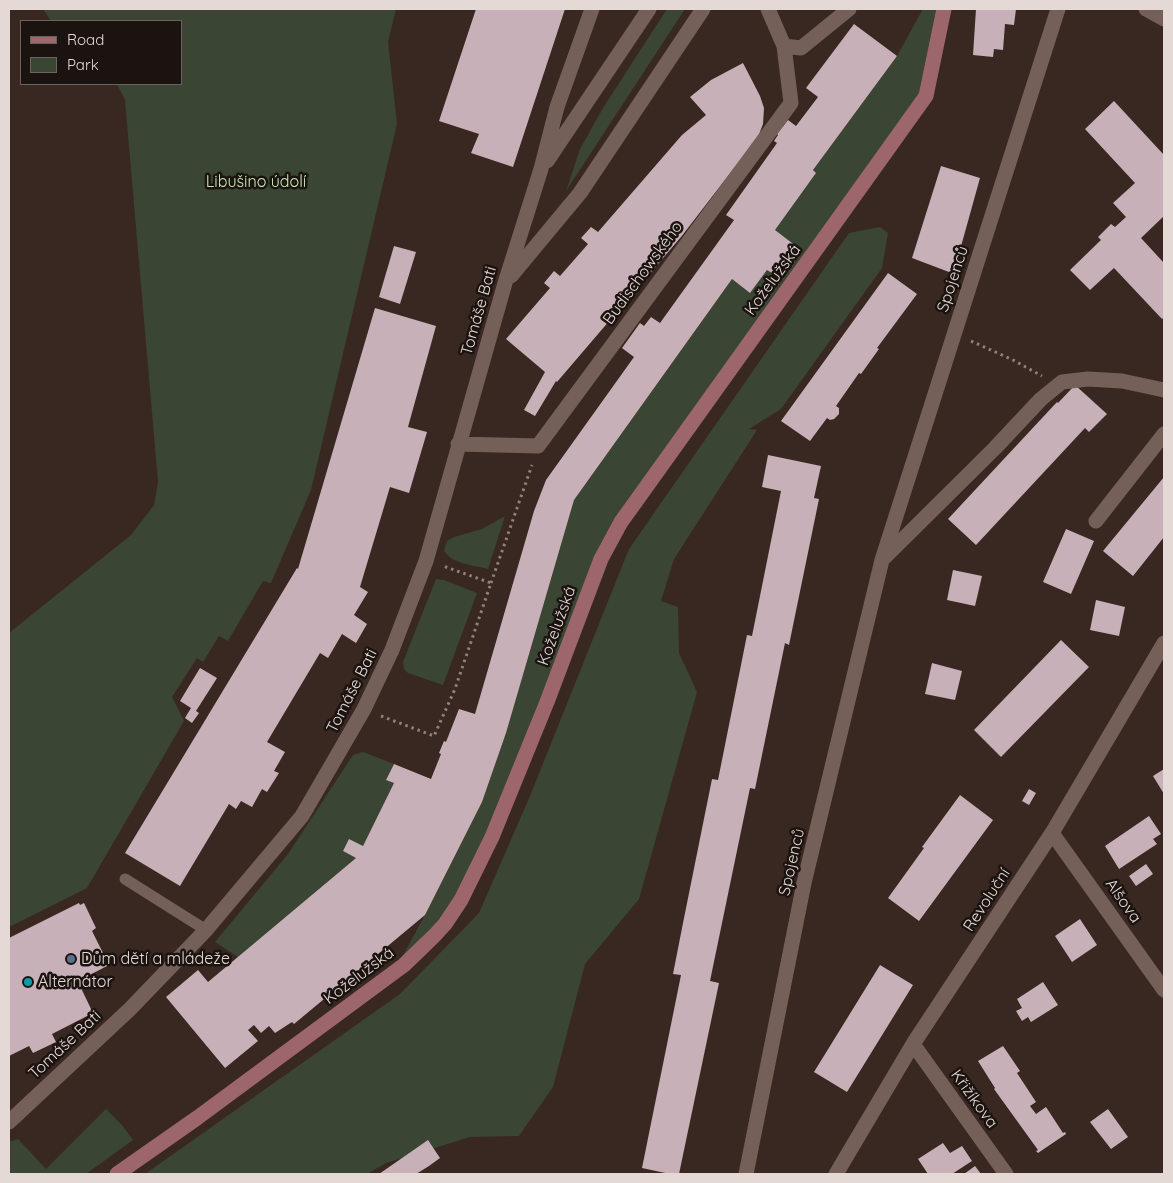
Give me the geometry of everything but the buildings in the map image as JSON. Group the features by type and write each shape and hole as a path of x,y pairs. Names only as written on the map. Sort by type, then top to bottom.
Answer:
{"main road":[{"name":"Koželužská","path":"116,1174 197,1118 404,965 435,935 453,912 492,837 547,702 600,559 625,516 926,96 944,9"}],"street":[{"name":"Tomáše Bati","path":"9,1122 130,1009 206,930 302,816 364,709 392,650 426,561 505,283 541,169 556,107 592,9"},
{"name":"Tomáše Bati","path":"541,169 649,9"},
{"path":"505,283 580,193 703,9"},
{"name":"Budischowského","path":"538,446 791,103 784,46 768,9"},
{"path":"784,46 801,48 849,9"},
{"name":"Spojenců","path":"746,1174 804,883 882,560 1058,9"},
{"path":"1146,9 1164,19"},
{"path":"882,560 995,448 1041,399 1062,382 1088,379 1122,382 1164,390"},
{"path":"1096,521 1164,434"},
{"path":"458,444 538,446"},
{"name":"Revoluční","path":"836,1174 913,1044 1052,833 1164,643"},
{"name":"Alšova","path":"1052,833 1164,990"},
{"name":"Křižíkova","path":"913,1044 1006,1174"}],"lane":[{"path":"125,878 206,930"}],"path":[{"path":"954,335 1013,360 1058,385"},
{"path":"364,709 434,736 455,690 538,446"},
{"path":"426,561 491,583"}],"green space":[{"name":"Libušino údolí","path":"43,9 396,9 388,42 397,124 311,490 271,583 263,581 228,641 219,636 203,662 197,658 172,697 184,721 87,888 9,927 9,633 131,535 154,505 158,482 125,100 118,85 182,85 182,20 50,20"},
{"path":"667,9 685,9 566,191 580,149 603,108"},
{"path":"923,9 944,9 926,96 614,541 465,903 389,981 425,915 482,802 506,733 574,500 732,279 750,293 767,270 775,275 796,246 775,230 816,173 813,170 897,56"},
{"path":"880,227 888,233 882,268 781,409 749,429 757,430 674,559 661,601 678,607 679,653 697,692 639,899 585,964 553,1087 519,1136 470,1137 386,1163 367,1174 145,1174 400,994 479,913 530,796 629,549 849,233"},
{"path":"505,516 488,569 452,559 444,551 447,541 454,537 482,529"},
{"path":"436,579 444,580 477,593 443,685 408,673 404,669 403,662"},
{"path":"363,752 394,764 386,779 394,783 363,846 343,851 356,858 238,957 215,942 288,854 353,755"},
{"path":"106,1109 122,1125 133,1140 86,1174 9,1174 9,1142 18,1139 46,1169"}],"place":[{"name":"Dům dětí a mládeže","path":"71,959"},
{"name":"Alternátor","path":"28,982"}]}
